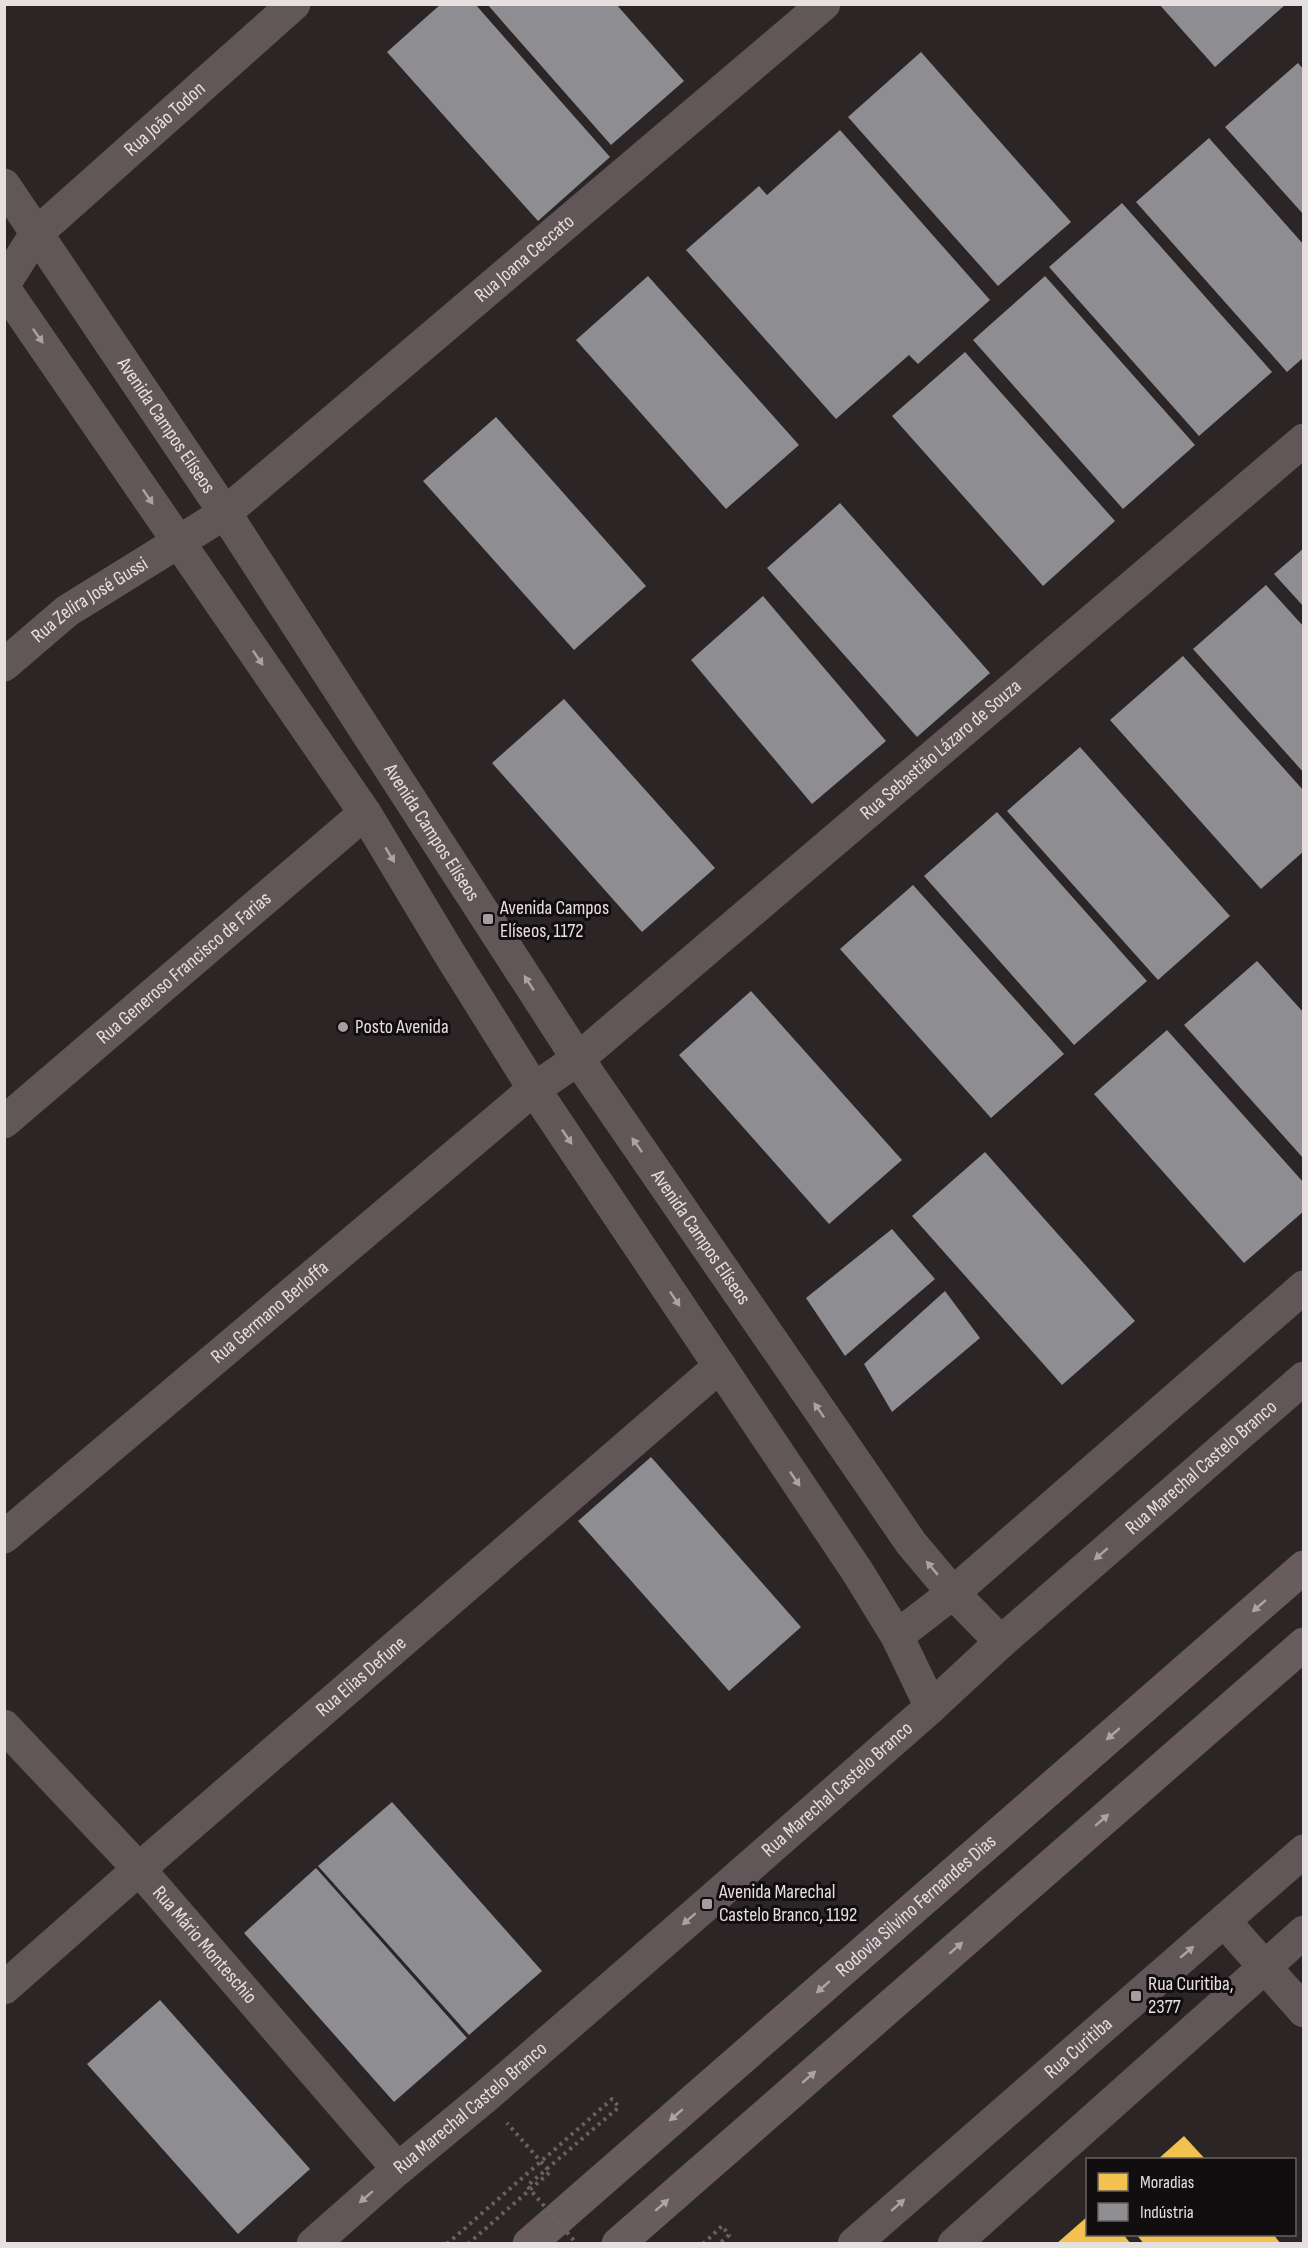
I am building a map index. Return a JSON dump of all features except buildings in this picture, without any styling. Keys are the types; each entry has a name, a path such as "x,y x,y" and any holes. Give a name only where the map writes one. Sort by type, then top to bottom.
{"highway":[{"name":"Rodovia Silvino Fernandes Dias","path":"529,2244 1304,1567"},
{"path":"618,2244 1304,1644"}],"street":[{"name":"Rua João Todon","path":"4,286 36,234 294,4"},
{"name":"Rua Joana Ceccato","path":"178,540 225,513 824,4"},
{"name":"Avenida Campos Elíseos","path":"4,185 225,513 578,1059 911,1543 953,1593 1001,1642"},
{"path":"4,286 364,813 534,1089 857,1571 897,1636 932,1707"},
{"name":"Rua Sebastião Lázaro de Souza","path":"534,1089 578,1059 1304,440"},
{"name":"Rua Zelira José Gussi","path":"4,665 68,611 178,540"},
{"name":"Rua Generoso Francisco de Farias","path":"4,1122 364,813"},
{"name":"Rua Germano Berloffa","path":"4,1537 534,1089"},
{"path":"897,1636 953,1593 1304,1287"},
{"name":"Rua Elias Defune","path":"4,1988 720,1366"},
{"name":"Rua Marechal Castelo Branco","path":"313,2244 932,1707 1001,1642 1304,1378"},
{"name":"Rua Mário Monteschio","path":"4,1726 139,1869 398,2169"},
{"name":"Rua Curitiba","path":"854,2244 1304,1851"},
{"path":"1224,1921 1304,2011"},
{"path":"954,2244 1304,1932"}],"path":[{"path":"468,2244 550,2172 485,2097"},
{"path":"447,2244 612,2099 619,2107 527,2186 577,2244"},
{"path":"703,2244 722,2226 729,2235 719,2244"}],"place":[{"name":"Avenida Campos Elíseos, 1172","path":"488,919"},
{"name":"Posto Avenida","path":"343,1027"},
{"name":"Avenida Marechal Castelo Branco, 1192","path":"707,1904"},
{"name":"Rua Curitiba, 2377","path":"1136,1996"}]}
